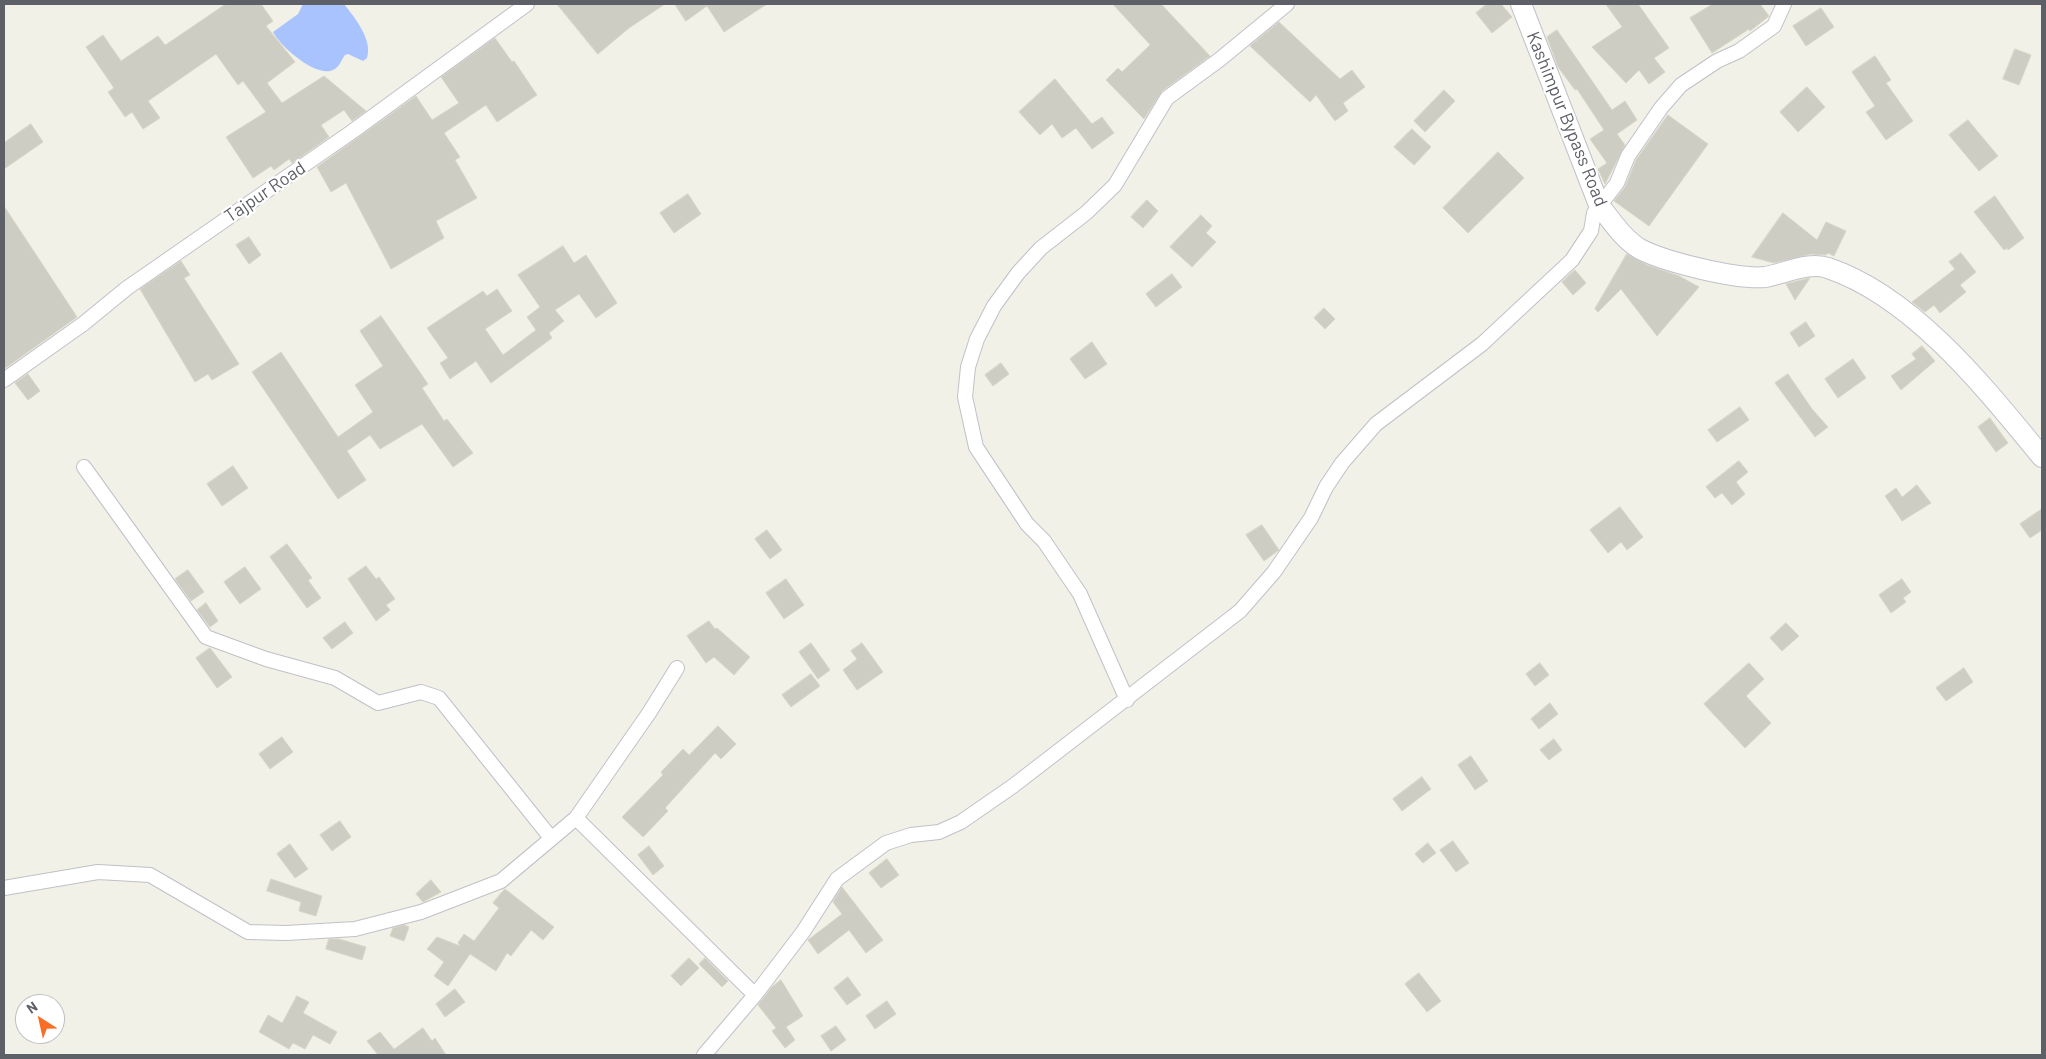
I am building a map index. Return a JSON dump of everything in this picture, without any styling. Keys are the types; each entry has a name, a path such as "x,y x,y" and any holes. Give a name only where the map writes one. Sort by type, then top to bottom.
{"main road":[{"name":"Kashimpur Bypass Road","path":"1521,4 1599,205 1620,232 1640,248 1668,259 1728,275 1753,278 1800,268 1825,267 1865,285 1913,317 1991,395 2042,457"}],"street":[{"name":"Tajpur Road","path":"4,380 83,324 127,288 354,131 527,4"},
{"path":"1127,700 1080,594 1044,541 1026,524 976,448 965,397 968,367 977,339 994,306 1018,273 1041,248 1086,213 1115,185 1168,98 1219,60 1287,4"},
{"path":"704,1055 755,996 803,932 828,890 851,867 886,843 911,835 939,832 962,822 1127,700 1218,629 1255,596 1311,518 1326,486 1342,463 1376,424 1482,344 1572,260 1591,231 1594,213 1617,183 1628,156 1643,132 1681,85 1717,61 1738,51 1774,26 1784,4"},
{"path":"84,467 206,637 266,659 335,678 378,703 421,692 439,698 551,838"},
{"path":"4,888 98,872 150,875 248,932 286,933 355,929 421,912 501,881 576,818 676,668"},
{"path":"576,818 755,996"}],"water":[{"path":"303,4 344,4 358,22 365,37 368,51 367,58 363,61 348,54 345,55 335,69 326,71 308,65 299,59 283,45 273,32 298,14"}],"building":[{"path":"226,4 261,4 273,21 266,26 295,62 267,83 282,103 324,76 366,111 352,121 344,110 321,125 329,137 292,163 289,159 274,170 271,166 253,178 226,137 266,112 243,81 238,85 216,54 148,101 160,118 143,129 132,112 125,117 108,92 114,88 86,47 103,35 121,61 158,36 165,45"},
{"path":"557,4 665,4 629,28 598,54"},
{"path":"675,4 767,4 724,32 707,6 686,21"},
{"path":"1113,4 1161,4 1210,56 1162,91 1144,119 1106,80 1118,68 1122,72 1150,45"},
{"path":"1487,4 1501,4 1512,17 1492,33 1476,13"},
{"path":"1606,4 1638,4 1669,48 1654,58 1665,72 1649,84 1639,70 1626,83 1592,47 1622,27"},
{"path":"1713,4 1760,4 1769,16 1750,31 1749,29 1712,53 1690,18"},
{"path":"1821,8 1834,27 1806,46 1793,26"},
{"path":"1279,22 1340,79 1352,70 1365,87 1343,103 1348,111 1335,121 1316,95 1310,102 1250,46"},
{"path":"1557,30 1612,110 1625,101 1637,120 1617,134 1625,145 1605,184 1598,169 1607,163 1590,139 1604,130 1577,89 1575,90 1558,67 1547,37"},
{"path":"495,38 512,62 514,61 537,95 497,122 486,105 444,133 460,157 455,160 477,198 436,221 444,238 391,269 346,183 331,192 317,167 416,96 432,120 459,103 441,77"},
{"path":"2015,49 2031,55 2019,85 2003,79"},
{"path":"1875,56 1891,80 1886,83 1913,121 1886,140 1866,112 1875,106 1852,72"},
{"path":"1055,79 1092,124 1102,117 1114,133 1092,149 1076,128 1062,138 1052,124 1040,135 1019,112"},
{"path":"1807,87 1825,107 1798,132 1780,112"},
{"path":"1444,90 1455,101 1425,132 1414,121"},
{"path":"1668,115 1708,144 1649,226 1614,201 1625,187 1636,160"},
{"path":"1968,120 1998,156 1979,171 1949,135"},
{"path":"31,124 43,142 4,169 4,143"},
{"path":"1412,129 1431,147 1414,165 1394,147"},
{"path":"1498,152 1524,178 1468,233 1443,208"},
{"path":"688,194 701,214 674,233 660,213"},
{"path":"1995,196 2024,238 2008,250 2007,248 2004,250 1974,212"},
{"path":"1147,200 1158,211 1143,228 1131,217"},
{"path":"4,206 77,317 4,369"},
{"path":"1783,213 1817,240 1826,222 1846,231 1834,256 1828,253 1826,255 1811,254 1774,263 1752,257"},
{"path":"1201,215 1212,226 1206,233 1216,242 1192,267 1170,247"},
{"path":"249,237 261,255 249,264 236,245"},
{"path":"563,246 574,263 586,255 617,303 596,318 579,294 555,310 564,321 549,333 552,338 491,383 476,361 450,379 440,363 448,358 427,328 483,291 487,296 497,289 512,311 485,329 503,355 536,330 527,317 540,307 518,275"},
{"path":"1961,253 1976,272 1960,285 1966,292 1940,313 1934,305 1925,312 1912,302 1955,269 1949,262"},
{"path":"1627,254 1647,265 1679,276 1699,287 1657,336 1621,289 1598,312 1595,309"},
{"path":"181,261 190,275 184,278 239,364 212,380 208,374 195,382 140,289"},
{"path":"1575,270 1586,283 1573,295 1562,282"},
{"path":"1172,274 1182,287 1156,307 1146,294"},
{"path":"1810,278 1795,300 1786,284"},
{"path":"1324,308 1335,319 1325,329 1314,318"},
{"path":"381,316 428,384 422,388 444,421 447,419 473,453 453,467 422,424 380,449 370,435 347,451 366,480 338,499 252,372 281,352 338,437 373,412 355,385 383,366 360,331"},
{"path":"1806,322 1815,336 1799,347 1790,333"},
{"path":"1092,342 1107,364 1085,379 1070,359"},
{"path":"1922,346 1935,361 1901,390 1891,376 1916,359 1912,354"},
{"path":"1853,359 1866,378 1838,398 1825,379"},
{"path":"1001,363 1009,374 993,386 985,375"},
{"path":"28,374 40,391 28,400 15,383"},
{"path":"1788,374 1812,409 1828,427 1815,437 1775,383"},
{"path":"1740,407 1749,420 1717,442 1708,430"},
{"path":"1990,418 2008,443 1996,452 1978,427"},
{"path":"1739,461 1748,472 1736,482 1745,494 1732,505 1722,493 1715,498 1706,487"},
{"path":"233,466 248,488 222,506 207,484"},
{"path":"1917,485 1931,503 1902,521 1885,496 1896,488 1902,497"},
{"path":"1620,507 1643,537 1627,550 1621,542 1608,553 1590,530"},
{"path":"2042,509 2042,530 2030,538 2020,524"},
{"path":"1262,525 1279,550 1264,561 1246,535"},
{"path":"767,530 782,550 770,559 755,539"},
{"path":"287,544 312,578 308,580 321,598 307,608 270,557"},
{"path":"366,566 376,579 379,577 395,599 386,605 390,610 376,621 348,579"},
{"path":"245,567 261,589 240,604 224,582"},
{"path":"188,570 204,592 191,601 175,579"},
{"path":"786,579 804,605 784,619 766,593"},
{"path":"1902,579 1911,592 1903,598 1906,602 1891,613 1879,595"},
{"path":"206,603 218,621 210,627 197,610"},
{"path":"709,621 715,629 717,628 750,657 734,675 714,657 706,663 687,636"},
{"path":"345,622 353,633 332,649 323,638"},
{"path":"1786,623 1799,636 1782,651 1770,638"},
{"path":"811,643 830,670 818,679 799,652"},
{"path":"862,643 883,672 857,690 843,670 857,659 851,651"},
{"path":"210,648 232,677 217,688 196,658"},
{"path":"1540,663 1549,675 1535,686 1526,674"},
{"path":"1749,663 1764,679 1746,696 1771,723 1745,748 1704,704"},
{"path":"1964,668 1973,682 1946,701 1936,688"},
{"path":"811,674 820,686 791,707 782,695"},
{"path":"1550,703 1558,714 1539,729 1531,719"},
{"path":"718,726 736,744 721,759 715,753 665,808 668,811 643,837 622,817 663,775 661,772 683,749 689,755"},
{"path":"282,737 293,752 270,769 259,754"},
{"path":"1554,739 1562,750 1549,760 1540,750"},
{"path":"1471,756 1488,781 1475,790 1458,765"},
{"path":"1422,777 1431,789 1402,811 1393,799"},
{"path":"340,821 351,837 332,851 320,835"},
{"path":"1453,841 1469,863 1456,872 1440,850"},
{"path":"1428,843 1436,853 1423,863 1415,854"},
{"path":"290,844 308,869 295,878 277,854"},
{"path":"649,846 664,866 653,875 638,855"},
{"path":"887,859 899,875 881,888 869,873"},
{"path":"271,879 322,896 316,916 299,911 301,902 267,891"},
{"path":"431,880 441,892 423,902 416,894"},
{"path":"842,887 883,940 866,953 849,930 818,954 808,940 842,914 833,902"},
{"path":"505,889 554,927 543,940 531,930 511,956 507,953 496,971 470,954 448,986 434,976 444,962 427,949 437,937 460,946 458,943 464,934 474,941 499,908 493,903"},
{"path":"405,925 409,927 404,941 390,936 393,928"},
{"path":"329,939 339,939 366,947 362,960 326,949"},
{"path":"689,958 699,968 681,986 671,976"},
{"path":"705,958 728,981 722,987 699,964"},
{"path":"1419,973 1441,1001 1427,1012 1405,984"},
{"path":"848,977 861,995 847,1005 834,988"},
{"path":"781,980 803,1016 786,1027 795,1040 785,1048 772,1031 776,1028 758,1005 772,987"},
{"path":"455,989 465,1002 445,1017 436,1004"},
{"path":"297,996 309,1002 303,1013 337,1032 330,1044 313,1035 305,1049 293,1043 289,1049 259,1032 268,1015 282,1023"},
{"path":"887,1001 896,1014 875,1029 866,1016"},
{"path":"836,1026 846,1040 831,1051 821,1036"},
{"path":"423,1028 432,1041 435,1038 446,1055 378,1055 367,1041 380,1032 394,1049"}]}
